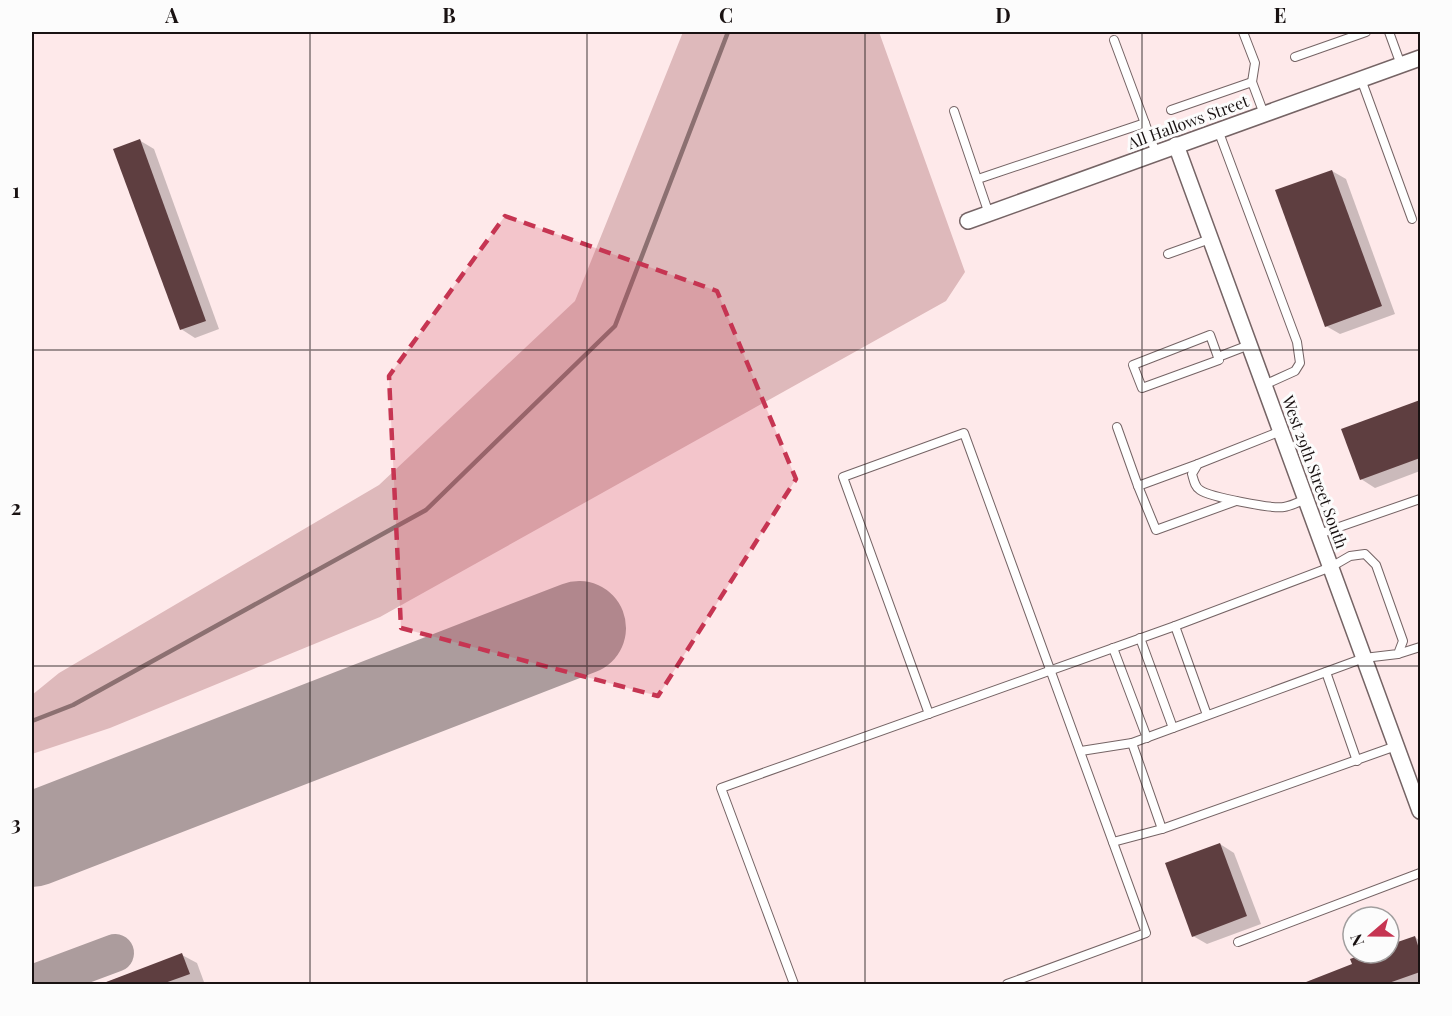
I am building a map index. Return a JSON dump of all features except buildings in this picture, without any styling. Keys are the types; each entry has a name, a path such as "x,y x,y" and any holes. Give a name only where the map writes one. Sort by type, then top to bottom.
{"street":[{"name":"All Hallows Street","path":"968,221 1420,58"},
{"name":"West 29th Street South","path":"1176,145 1420,807"}],"lane":[{"path":"1243,32 1255,63 1252,82 1264,114"},
{"path":"1295,57 1366,32"},
{"path":"1389,32 1401,65"},
{"path":"1114,40 1156,153"},
{"path":"1361,79 1412,219"},
{"path":"1171,110 1252,82"},
{"path":"954,111 989,214"},
{"path":"978,179 1145,123"},
{"path":"1218,130 1297,342 1300,363 1295,371 1264,385"},
{"path":"1168,254 1210,239"},
{"path":"1218,357 1210,335 1133,365 1142,388 1219,360 1218,357 1249,345"},
{"path":"1117,427 1156,530 1238,500"},
{"path":"1138,486 1281,431"},
{"path":"929,714 843,477 964,433 1146,933 1006,984"},
{"path":"1198,464 1192,474 1194,484 1199,490 1208,494 1262,506 1283,507 1306,499"},
{"path":"1319,534 1420,499"},
{"path":"794,984 721,788 1174,626 1331,567 1350,556 1365,554 1376,565 1403,641 1398,654"},
{"path":"1174,626 1207,715"},
{"path":"1140,638 1173,728"},
{"path":"1081,751 1132,743 1364,658 1398,654 1420,647"},
{"path":"1113,648 1147,738"},
{"path":"1326,672 1357,761"},
{"path":"1132,743 1162,829"},
{"path":"1113,842 1162,829 1396,746"},
{"path":"1238,942 1420,873"}],"highlighted area":[{"path":"505,216 717,291 796,479 658,696 401,628 389,376"}],"shaded area":[{"path":"683,32 879,32 965,272 946,301 380,617 110,728 32,754 32,695 59,673 379,485 575,301"}],"waterway":[{"path":"32,721 73,705 426,510 615,326 728,32"}],"taxiway":[{"path":"32,984 115,953"}],"runway":[{"path":"32,840 579,628"}]}
